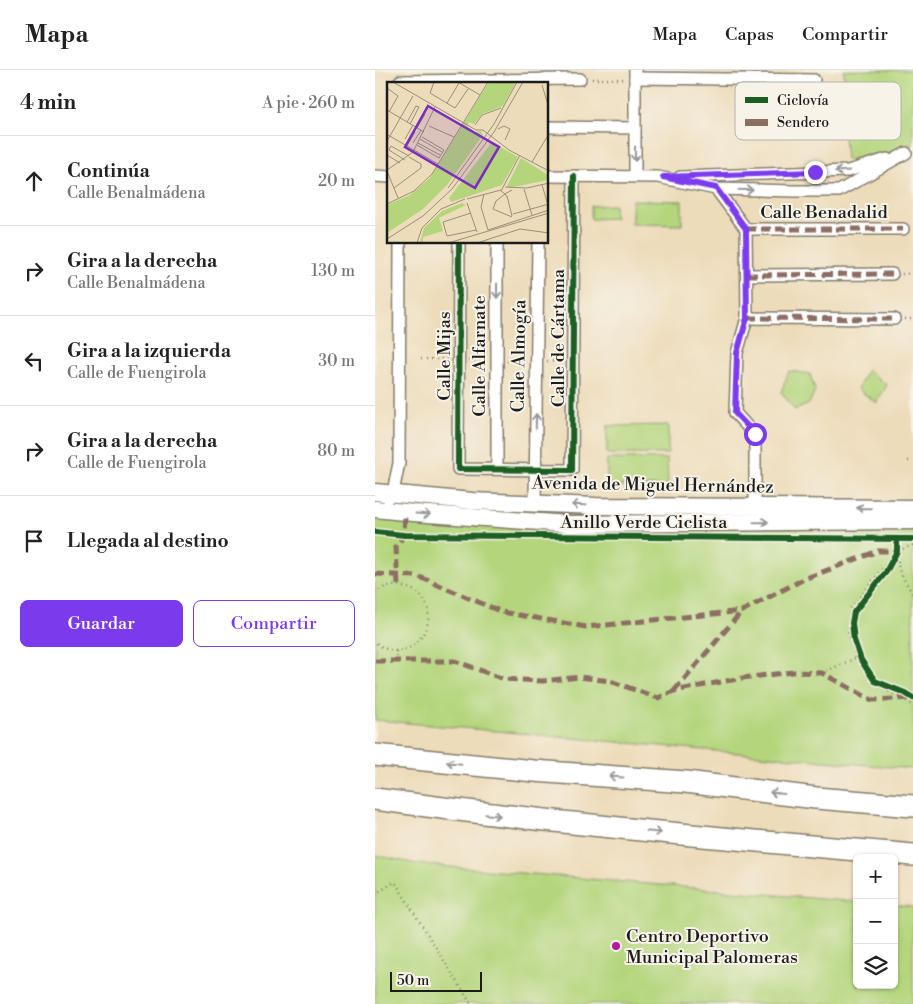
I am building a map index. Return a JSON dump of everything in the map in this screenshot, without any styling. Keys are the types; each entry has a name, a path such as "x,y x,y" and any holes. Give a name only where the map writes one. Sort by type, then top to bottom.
{"highway":[{"path":"375,755 534,771 686,782 816,798 913,806"},
{"path":"816,798 913,800"},
{"path":"375,799 473,813 913,855"},
{"path":"776,842 853,862"},
{"path":"898,868 913,869"}],"street":[{"path":"635,176 635,74 813,80"},
{"path":"400,78 580,79"},
{"path":"549,127 635,128"},
{"path":"663,177 716,188 839,191 909,152"},
{"path":"549,176 663,177 848,171 909,152"},
{"name":"Calle de Cártama","path":"535,470 572,470 574,176"},
{"path":"716,188 746,229 747,318 737,353 735,413 755,434 755,506"},
{"name":"Calle Benadalid","path":"746,229 903,229"},
{"path":"375,502 382,503 393,492 399,463 400,244"},
{"name":"Calle Mijas","path":"459,244 458,469 497,469"},
{"name":"Calle Alfarnate","path":"497,244 497,469"},
{"name":"Calle Almogía","path":"535,503 538,244"},
{"path":"747,275 892,274"},
{"path":"747,318 894,319"},
{"path":"497,469 535,470"},
{"name":"Avenida de Miguel Hernández","path":"375,492 393,492 472,501 596,506 913,508"},
{"name":"Avenida de Miguel Hernández","path":"375,509 568,524 913,521"}],"path":[{"path":"580,79 635,74"},
{"path":"908,461 913,461"},
{"path":"913,545 897,548 851,608 848,632 856,658 872,684 905,699 913,705"},
{"path":"897,548 899,570 913,595"},
{"path":"897,548 886,572 853,612 852,623 854,640 861,660 875,681 913,698"},
{"path":"375,593 388,586 398,585 409,588 425,602 429,613 424,635 417,643 407,649 386,649 375,642"},
{"path":"396,650 397,662"},
{"path":"822,673 856,658"},
{"path":"375,894 395,882 471,1004"}],"green space":[{"path":"844,70 913,70 913,145 884,154 846,160 844,140 901,140 901,82 844,82"},
{"path":"632,200 682,201 682,225 632,224"},
{"path":"614,205 615,218 591,219 591,206"},
{"path":"867,370 887,385 876,403 858,389"},
{"path":"789,371 810,374 815,390 809,404 795,410 781,392"},
{"path":"668,425 668,454 607,454 607,426"},
{"path":"607,459 667,459 668,486 607,486"},
{"path":"375,517 473,525 913,528 913,769 375,720"},
{"name":"Centro Deportivo Municipal Palomeras","path":"375,855 417,864 853,902 853,989 898,989 898,905 913,907 913,1004 375,1004"}],"marked path":[{"path":"746,229 903,229"},
{"path":"747,275 892,274"},
{"path":"747,318 894,319"},
{"path":"398,585 396,547 404,535 405,513"},
{"path":"375,574 417,576 502,612 586,627 742,611 804,579 878,551 897,551"},
{"path":"674,691 742,611"},
{"path":"375,661 455,661 504,679 543,681 580,677 610,681 658,698 674,691 742,678 793,672 822,673 872,700 911,698"}],"cycle path":[{"path":"459,244 458,469 572,470 574,176"},
{"name":"Anillo Verde Ciclista","path":"375,532 404,535 913,539"},
{"path":"897,539 897,551 886,572 854,612 852,623 854,640 861,660 875,681 913,698"}],"place":[{"name":"Centro Deportivo Municipal Palomeras","path":"616,946"}],"route":[{"path":"755,434 735,413 737,353 747,318 746,229 716,188 663,177 815,172"}]}
